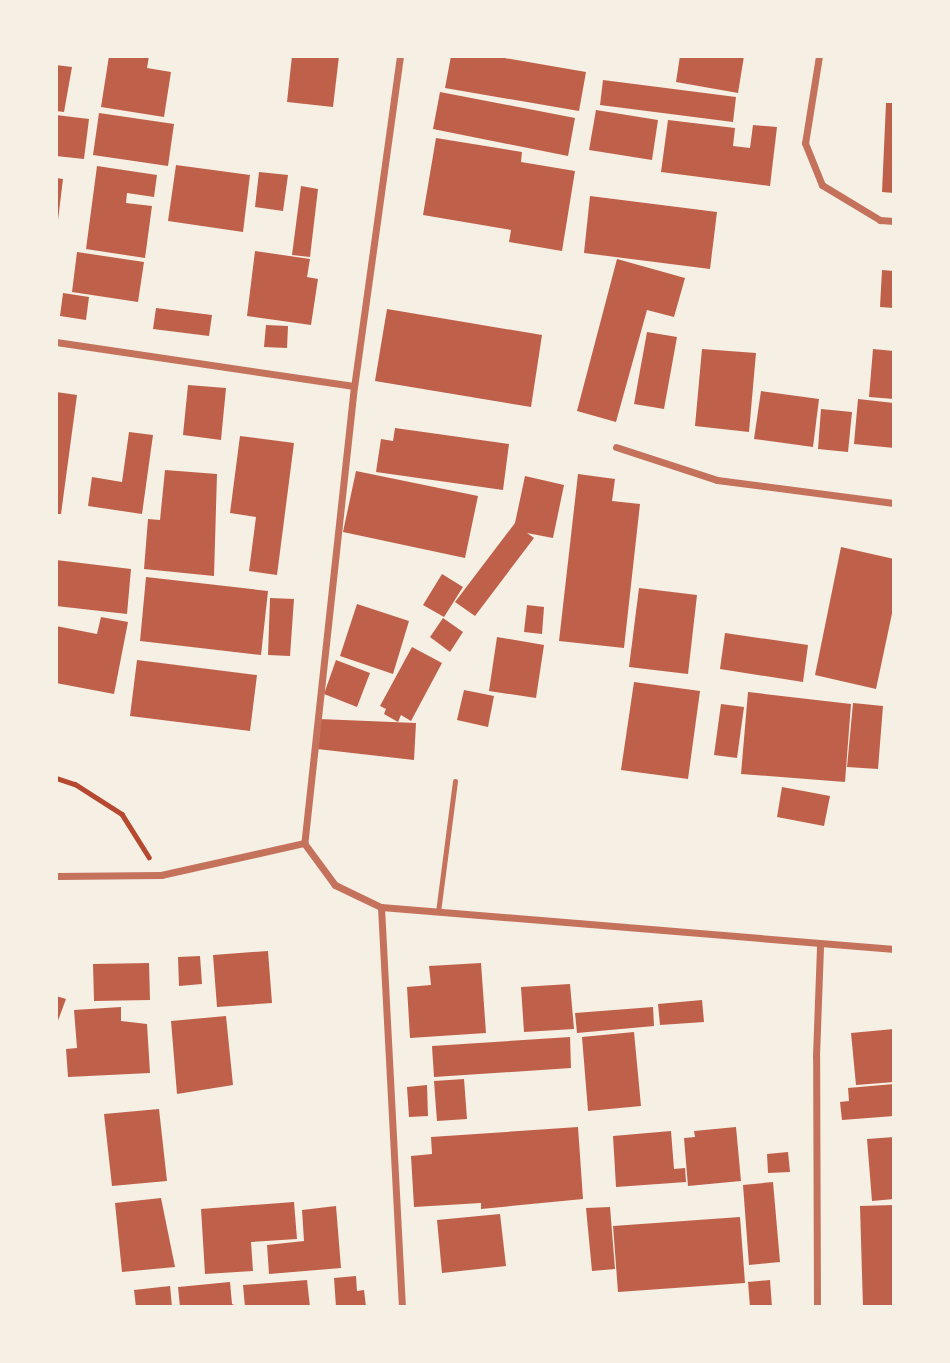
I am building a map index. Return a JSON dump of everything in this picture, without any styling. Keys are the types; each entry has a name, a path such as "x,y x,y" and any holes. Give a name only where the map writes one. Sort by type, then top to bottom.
{"street":[{"path":"400,56 354,386 304,843 335,886 381,907 894,949"},
{"path":"819,56 805,143 822,185 880,220 894,221"},
{"path":"56,342 354,386"},
{"path":"616,447 717,480 894,503"},
{"path":"56,876 161,875 304,843"},
{"path":"381,907 402,1307"},
{"path":"817,1307 816,1056 820,945"}],"lane":[{"path":"438,912 455,781"}],"path":[{"path":"56,778 75,784 122,814 161,875"}],"building":[{"path":"109,56 149,56 147,68 171,72 164,117 101,107"},
{"path":"292,56 339,56 333,107 287,102"},
{"path":"451,56 493,56 586,72 579,111 445,88"},
{"path":"680,56 744,56 738,93 676,82"},
{"path":"56,65 72,67 64,112 56,111"},
{"path":"603,80 736,97 733,122 600,105"},
{"path":"440,92 575,118 568,156 433,129"},
{"path":"886,103 894,103 894,193 882,192"},
{"path":"596,110 658,120 652,160 589,150"},
{"path":"99,113 174,124 168,166 93,155"},
{"path":"56,115 89,119 84,159 56,156"},
{"path":"668,120 735,128 733,146 750,148 753,125 777,127 770,186 661,172"},
{"path":"436,138 522,152 521,162 575,171 562,251 509,242 511,230 423,215"},
{"path":"176,165 250,175 243,232 168,221"},
{"path":"97,166 157,175 154,197 127,193 126,203 152,206 145,258 86,249"},
{"path":"259,172 288,175 283,211 255,207"},
{"path":"56,178 63,179 58,220 56,220"},
{"path":"301,186 318,189 310,257 292,255"},
{"path":"590,196 717,212 710,269 584,253"},
{"path":"255,251 310,259 307,277 318,279 311,325 247,316"},
{"path":"77,252 144,262 138,302 72,292"},
{"path":"617,259 685,278 674,317 647,310 616,422 577,411"},
{"path":"882,270 894,271 894,308 880,307"},
{"path":"63,293 89,297 86,320 60,316"},
{"path":"156,308 212,315 209,336 153,329"},
{"path":"387,309 542,335 531,407 375,381"},
{"path":"266,325 288,326 287,348 264,347"},
{"path":"647,332 677,337 664,409 634,404"},
{"path":"702,349 756,353 749,432 695,426"},
{"path":"873,349 894,351 894,399 869,397"},
{"path":"188,385 226,388 221,440 183,435"},
{"path":"761,391 819,399 813,447 754,439"},
{"path":"56,392 77,395 61,514 56,514"},
{"path":"858,399 894,403 894,448 854,444"},
{"path":"821,409 852,412 848,452 818,449"},
{"path":"395,428 509,444 503,490 376,472 381,439 393,441"},
{"path":"129,432 153,435 142,514 88,506 92,477 122,482"},
{"path":"240,436 294,443 277,575 249,571 256,517 230,513"},
{"path":"165,470 217,474 214,576 144,569 148,519 160,520"},
{"path":"356,471 478,496 465,558 343,532"},
{"path":"578,474 615,479 612,501 640,504 624,648 559,641"},
{"path":"525,476 564,485 553,538 527,533 534,538 475,616 455,602 515,523"},
{"path":"841,547 894,559 894,604 876,689 815,675"},
{"path":"56,560 131,569 127,614 56,606"},
{"path":"442,574 463,587 444,617 423,605"},
{"path":"146,577 268,591 261,655 140,641"},
{"path":"639,588 697,595 688,674 629,667"},
{"path":"270,598 294,599 290,656 268,655"},
{"path":"357,604 409,621 393,674 340,656"},
{"path":"527,605 544,607 542,634 524,632"},
{"path":"101,617 128,622 114,694 56,683 56,626 97,634"},
{"path":"443,618 463,632 450,652 430,637"},
{"path":"725,633 808,645 803,682 720,669"},
{"path":"497,637 544,645 536,698 489,691"},
{"path":"412,647 442,663 411,721 401,715 398,722 384,714 386,709 380,706"},
{"path":"137,660 257,675 250,731 130,716"},
{"path":"336,660 370,673 357,707 324,694"},
{"path":"634,682 700,691 688,779 621,770"},
{"path":"464,690 494,696 488,727 457,720"},
{"path":"748,692 851,704 845,782 741,774"},
{"path":"853,703 883,706 878,769 847,767"},
{"path":"721,704 744,707 737,758 714,755"},
{"path":"319,719 416,723 414,760 317,749"},
{"path":"782,787 830,796 824,826 777,817"},
{"path":"268,951 272,1003 217,1007 213,955"},
{"path":"200,956 202,984 179,986 178,957"},
{"path":"149,963 150,1000 94,1001 93,964"},
{"path":"481,963 486,1033 410,1038 407,987 431,985 429,966"},
{"path":"570,984 574,1029 524,1032 521,987"},
{"path":"56,996 66,999 56,1026"},
{"path":"702,1000 704,1022 660,1025 658,1004"},
{"path":"121,1007 121,1021 147,1024 150,1073 68,1077 66,1049 77,1048 74,1010"},
{"path":"653,1007 654,1026 577,1033 575,1013"},
{"path":"226,1016 233,1085 177,1094 171,1021"},
{"path":"894,1029 894,1082 856,1085 851,1033"},
{"path":"634,1032 641,1106 588,1111 582,1037"},
{"path":"570,1037 571,1068 434,1077 432,1046"},
{"path":"464,1079 467,1119 437,1121 434,1081"},
{"path":"894,1084 894,1116 842,1120 840,1102 849,1101 848,1088"},
{"path":"427,1085 428,1116 409,1117 407,1087"},
{"path":"159,1109 167,1181 112,1186 104,1114"},
{"path":"578,1127 583,1199 481,1209 481,1203 414,1207 411,1156 432,1154 431,1137"},
{"path":"736,1127 741,1181 688,1186 684,1138 695,1137 694,1131"},
{"path":"671,1131 674,1169 685,1168 686,1182 616,1187 613,1136"},
{"path":"894,1137 894,1199 872,1201 867,1139"},
{"path":"788,1152 790,1172 768,1173 767,1154"},
{"path":"773,1182 780,1262 749,1265 743,1185"},
{"path":"161,1198 175,1267 122,1272 115,1203"},
{"path":"294,1202 297,1239 251,1242 253,1271 205,1274 201,1209"},
{"path":"894,1205 894,1307 863,1307 860,1206"},
{"path":"336,1206 341,1268 269,1274 267,1245 304,1241 302,1210"},
{"path":"610,1207 615,1269 592,1271 586,1208"},
{"path":"500,1214 506,1266 442,1273 437,1220"},
{"path":"740,1217 745,1283 618,1292 613,1226"},
{"path":"356,1276 357,1291 364,1290 366,1307 336,1307 334,1278"},
{"path":"307,1280 310,1307 245,1307 243,1285"},
{"path":"770,1280 772,1307 750,1307 748,1282"},
{"path":"230,1282 232,1304 239,1307 180,1307 178,1287"},
{"path":"170,1286 172,1307 136,1307 134,1290"}]}
